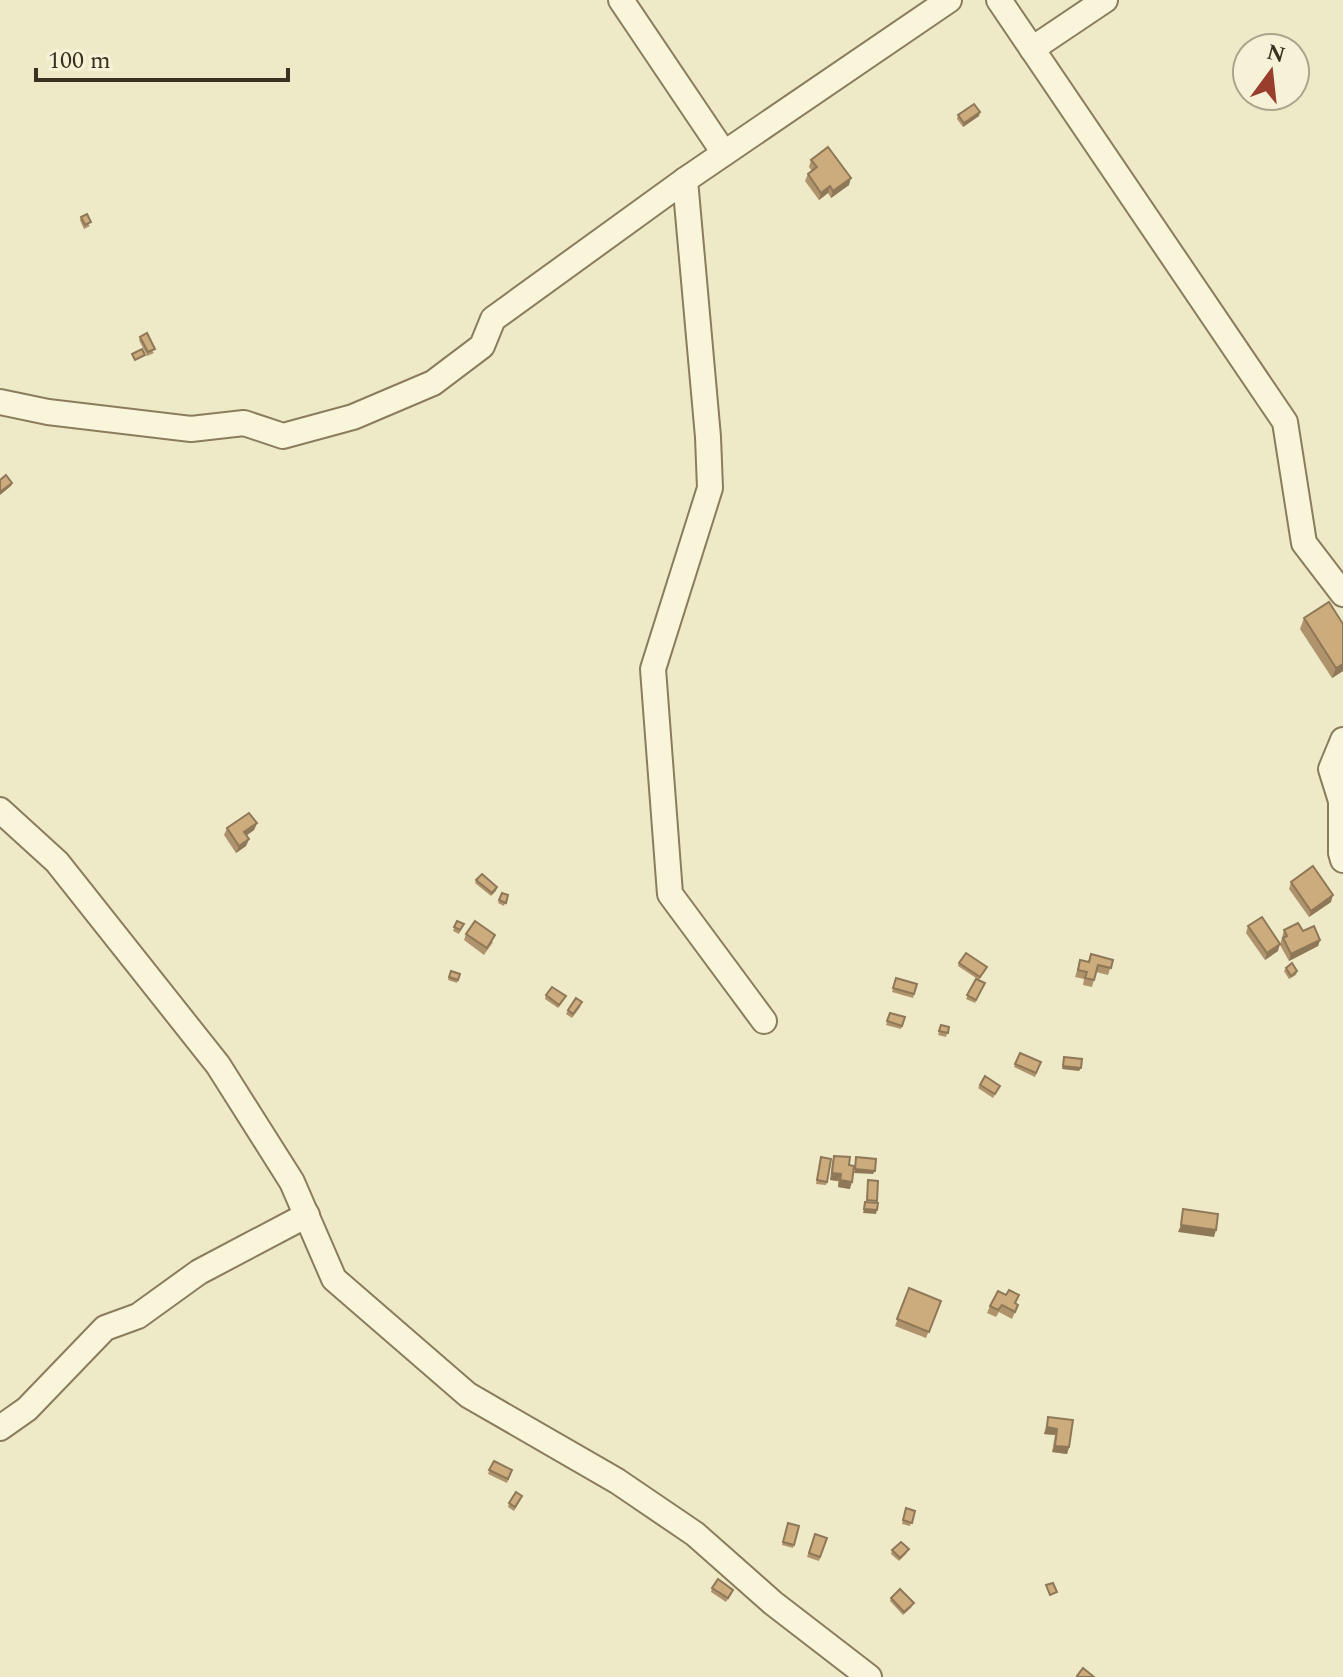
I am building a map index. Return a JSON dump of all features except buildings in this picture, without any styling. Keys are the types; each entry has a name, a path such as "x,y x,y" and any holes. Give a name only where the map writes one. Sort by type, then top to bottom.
{"street":[{"path":"621,0 724,153"},
{"path":"0,402 48,412 191,429 244,423 283,436 353,417 433,383 482,346 493,319 685,180 949,0"},
{"path":"999,0 1285,422 1304,543 1343,594"},
{"path":"1032,49 1105,0"},
{"path":"685,180 710,488 653,669 670,894 764,1021"},
{"path":"1343,740 1331,769 1341,801 1343,860"},
{"path":"0,810 57,862 218,1065 292,1182 334,1279 468,1395 617,1481 695,1534 773,1603 869,1677"},
{"path":"0,1428 27,1409 105,1328 138,1316 199,1272 307,1215"}]}
